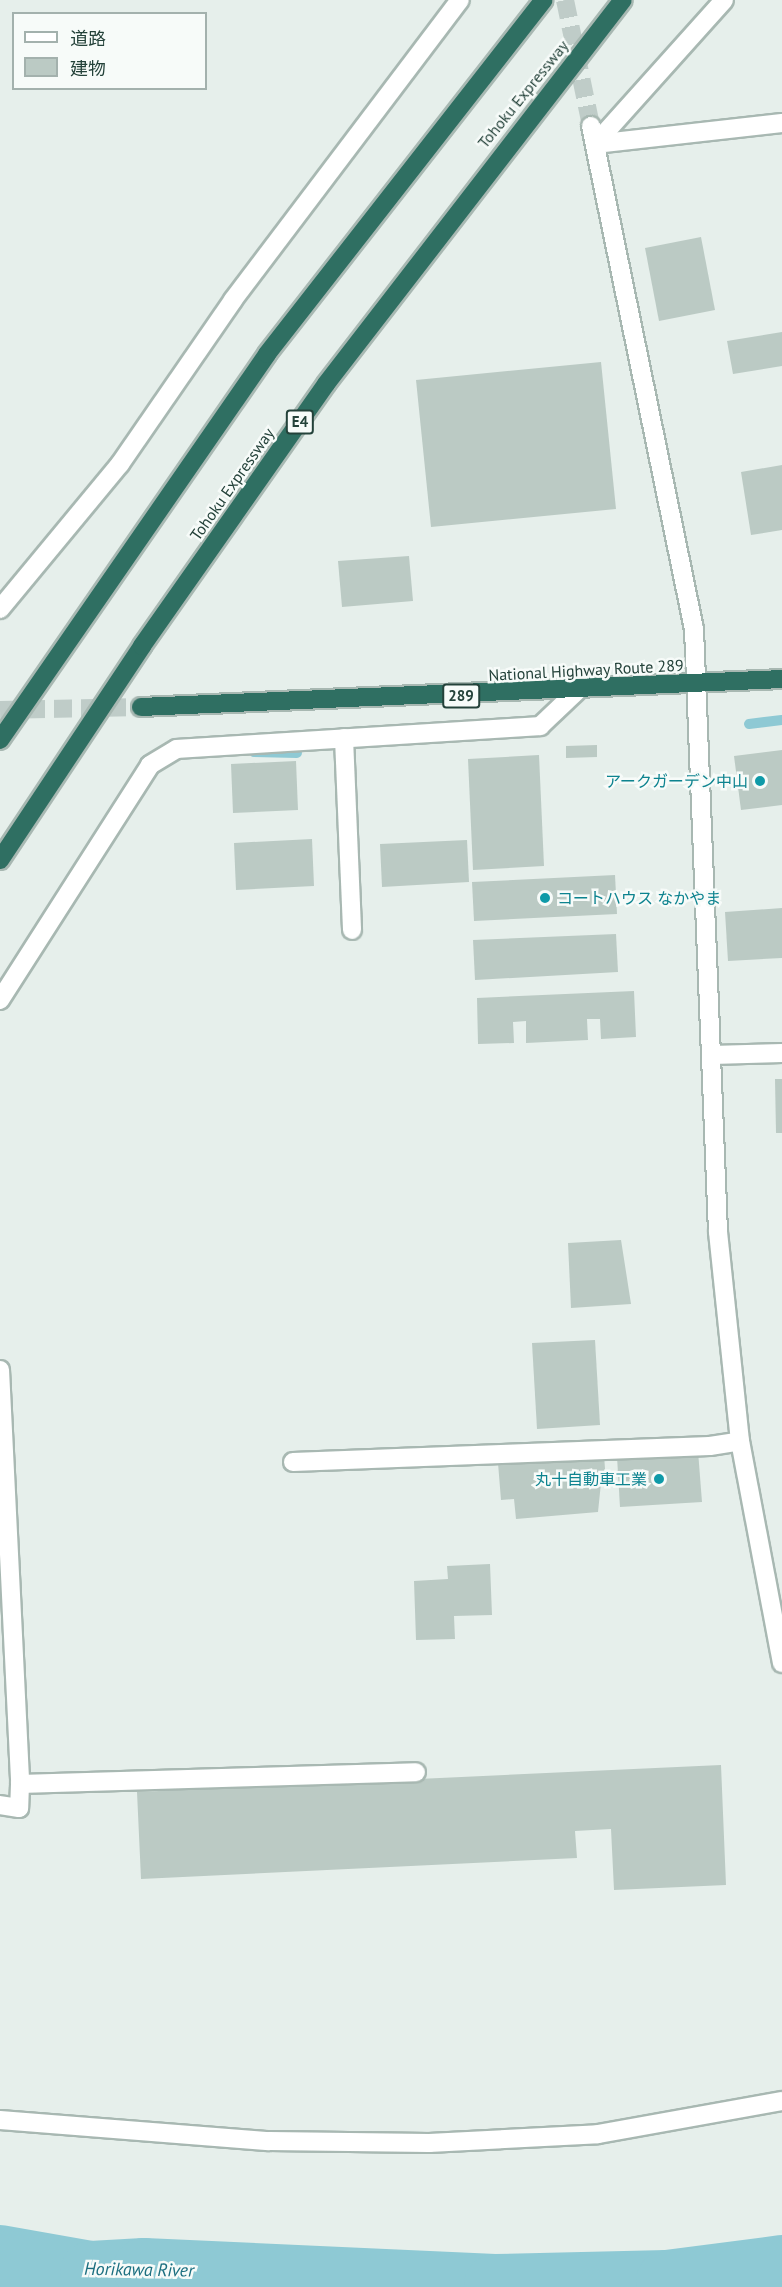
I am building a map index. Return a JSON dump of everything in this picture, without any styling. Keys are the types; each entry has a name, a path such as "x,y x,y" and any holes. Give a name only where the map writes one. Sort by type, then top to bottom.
{"highway":[{"path":"0,740 267,354 544,0"},
{"name":"Tohoku Expressway","path":"0,860 141,646 326,384 623,0"},
{"name":"National Highway Route 289","path":"141,707 577,692 782,679"}],"street":[{"path":"0,609 120,464 233,300 460,0"},
{"path":"595,144 724,0"},
{"path":"595,144 782,123"},
{"path":"591,126 694,629 698,683 718,1232 740,1441 782,1663"},
{"path":"0,1000 150,765 177,748 540,726 577,692"},
{"path":"344,738 352,930"},
{"path":"712,1055 782,1053"},
{"path":"0,1370 20,1784 19,1808 0,1806"},
{"path":"293,1462 710,1446 740,1441"},
{"path":"20,1784 416,1772"},
{"path":"0,2120 269,2141 429,2143 598,2134 782,2101"}],"building":[{"path":"701,237 715,310 659,321 645,248"},
{"path":"782,332 782,366 733,374 727,341"},
{"path":"601,362 616,509 431,527 416,380"},
{"path":"782,465 782,530 751,535 741,472"},
{"path":"409,556 413,601 342,607 338,561"},
{"path":"597,745 597,757 566,758 566,746"},
{"name":"アークガーデン中山","path":"782,750 782,805 741,810 734,756"},
{"path":"539,755 544,866 473,870 468,759"},
{"path":"296,761 298,810 233,813 231,764"},
{"path":"312,839 314,886 236,890 234,843"},
{"path":"467,840 469,882 382,887 380,844"},
{"name":"コートハウス なかやま","path":"615,875 617,914 474,921 472,882"},
{"path":"782,908 782,958 728,961 725,912"},
{"name":"コートハウス なかやま","path":"616,934 618,972 475,980 473,940"},
{"path":"634,991 636,1037 601,1039 600,1019 587,1019 588,1040 526,1043 526,1021 513,1022 514,1043 478,1044 477,998"},
{"path":"775,1079 782,1079 782,1133 776,1133"},
{"path":"621,1240 631,1304 571,1308 568,1243"},
{"path":"595,1340 600,1425 537,1429 532,1343"},
{"name":"丸十自動車工業","path":"698,1451 702,1502 620,1507 617,1457"},
{"path":"604,1455 606,1482 601,1483 598,1512 516,1519 514,1499 501,1500 498,1463"},
{"path":"490,1564 492,1615 454,1616 455,1639 416,1640 414,1581 448,1579 447,1566"},
{"path":"721,1765 726,1885 614,1890 611,1829 575,1831 577,1858 141,1879 137,1792"}],"waterway":[{"path":"749,724 782,720"},
{"path":"254,752 297,753"},
{"name":"Horikawa River","path":"0,2256 91,2272 144,2269 495,2285 667,2281 782,2266"}],"tunnel":[{"path":"565,0 591,126"},
{"path":"0,710 141,707"}],"place":[{"name":"アークガーデン中山","path":"760,781"},
{"name":"コートハウス なかやま","path":"545,898"},
{"name":"丸十自動車工業","path":"659,1479"}]}
